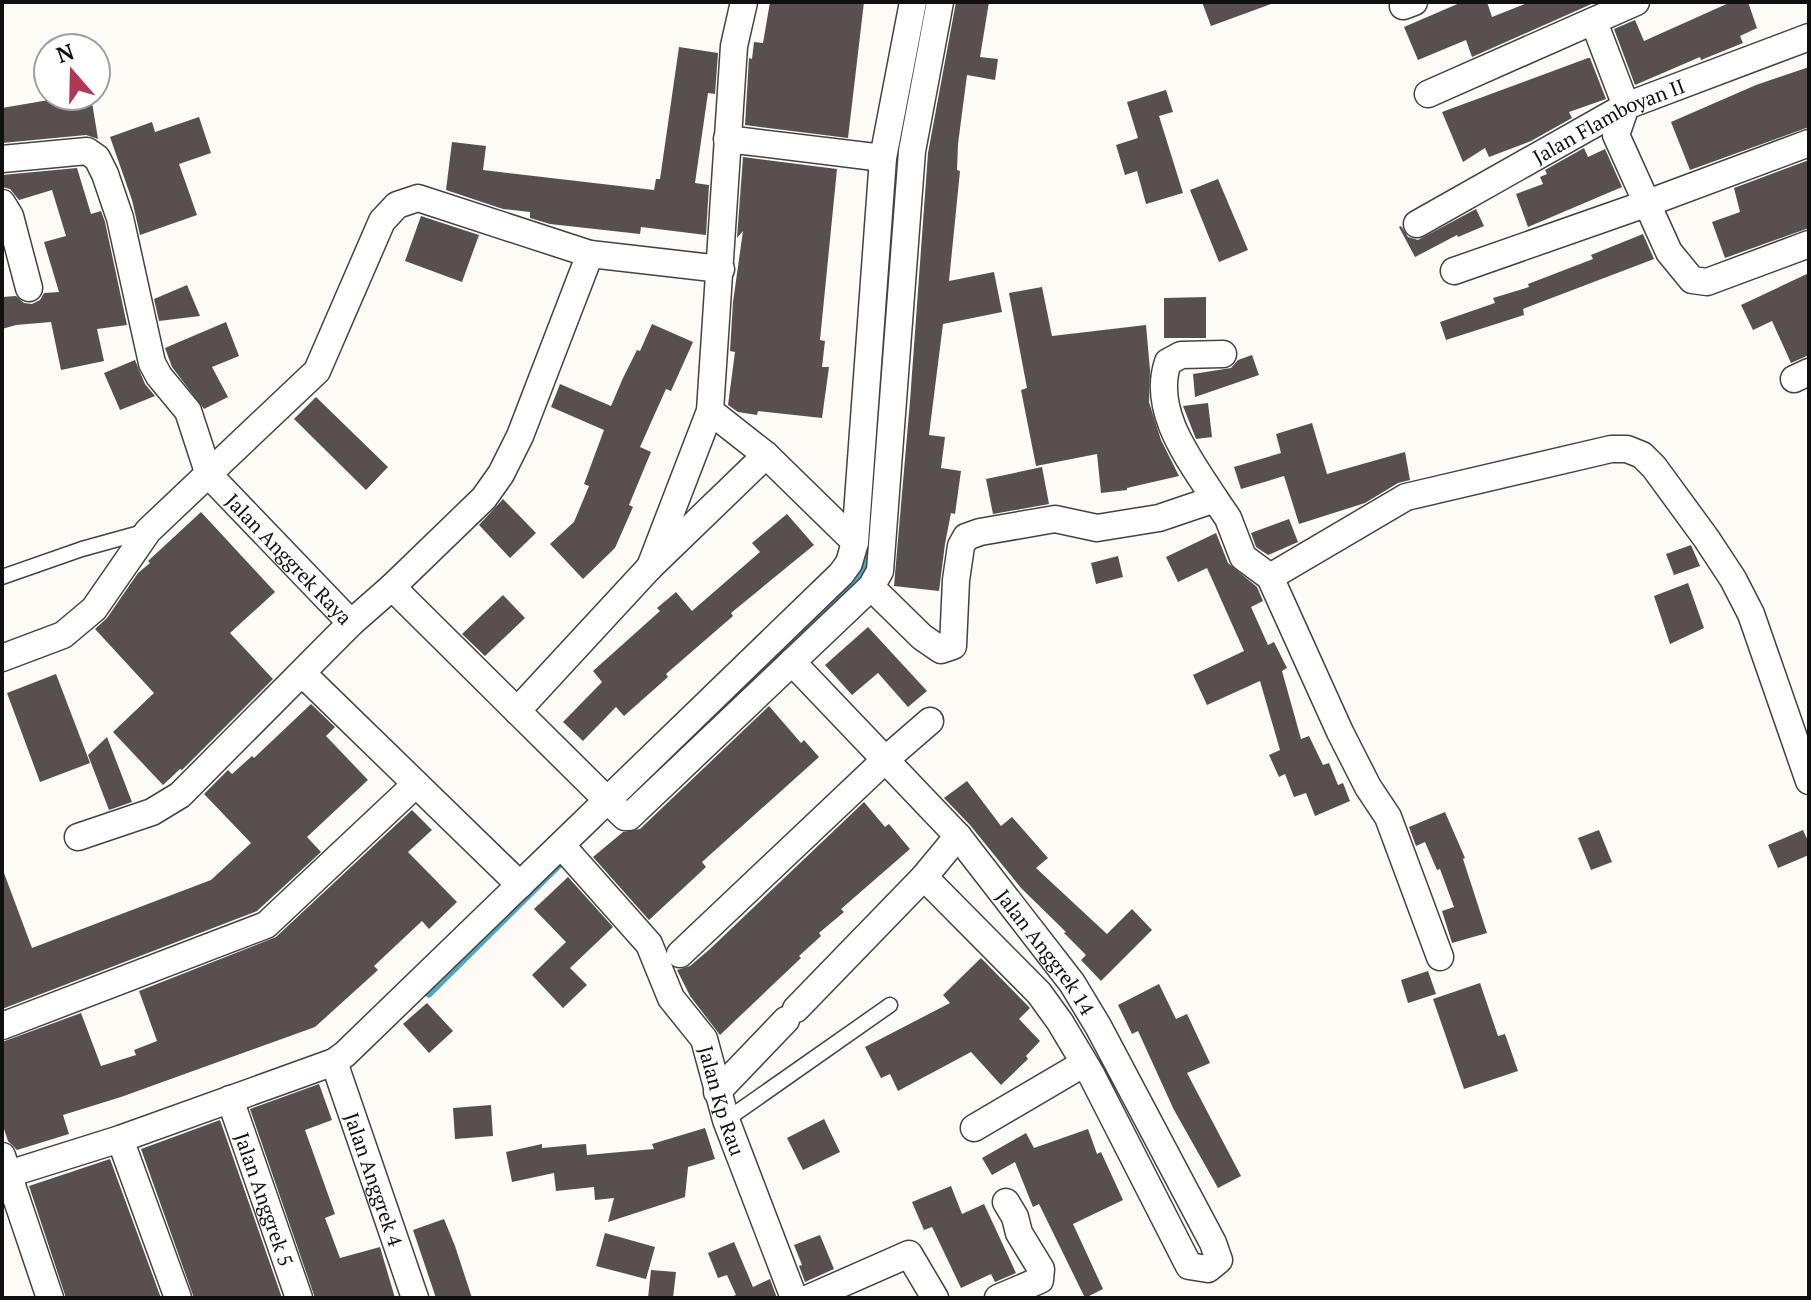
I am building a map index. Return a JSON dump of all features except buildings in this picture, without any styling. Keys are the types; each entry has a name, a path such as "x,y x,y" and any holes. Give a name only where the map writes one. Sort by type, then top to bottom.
{"street":[{"path":"650,567 710,411 734,46 744,2"},
{"path":"50,1298 4,1168 120,1139 334,1062 363,1040 849,563 855,542 883,158 913,2"},
{"path":"392,587 625,817 634,814 871,587 880,571 912,151 940,2"},
{"path":"1428,94 1636,2"},
{"path":"1594,22 1626,106 1616,135 1669,252 1692,280 1707,282 1809,244"},
{"name":"Jalan Flamboyan II","path":"1417,224 1626,106 1809,37"},
{"path":"727,139 883,158"},
{"path":"1454,271 1809,143"},
{"path":"2,159 87,151 97,158 120,218 152,363 188,411 209,475 317,371 382,221 397,205 418,198 590,254 721,269"},
{"path":"2,203 10,216 29,288"},
{"name":"Jalan Anggrek Raya","path":"2,658 63,635 94,609 148,531 209,475 351,623 484,498 501,474 520,436 590,254"},
{"path":"1223,354 1181,355 1168,362 1164,373 1167,404 1178,444 1228,518 1243,557 1270,577 1340,732 1368,787 1388,817 1440,957"},
{"path":"710,411 766,455 855,542"},
{"path":"1270,577 1406,497 1592,453 1627,449 1642,455 1654,467 1733,579 1751,614 1809,781"},
{"path":"517,711 650,567 766,455"},
{"path":"871,587 922,637 941,650 953,646 956,580 961,546 966,537 1055,519 1097,528 1159,518 1215,499"},
{"path":"78,837 152,812 180,795 351,623"},
{"name":"Jalan Anggrek 14","path":"792,662 958,836 1052,957 1098,1026 1219,1260 1208,1269 1189,1266 1091,1074 1083,1064"},
{"path":"303,674 520,885"},
{"path":"680,954 930,721"},
{"path":"2,1026 266,925 416,784"},
{"path":"717,1092 924,877 958,836"},
{"name":"Jalan Kp Rau","path":"562,846 649,944 671,998 704,1039 726,1120 794,1298"},
{"path":"924,877 1039,993 1060,1022 1083,1064 974,1128"},
{"name":"Jalan Anggrek 4","path":"334,1062 415,1298"},
{"name":"Jalan Anggrek 5","path":"230,1099 299,1298"},
{"path":"120,1139 178,1298"},
{"path":"998,1298 1040,1280 1041,1269 1019,1233 1015,1217 1006,1202"},
{"path":"809,1298 909,1254 935,1298"}],"lane":[{"path":"2,577 82,549 148,531"},
{"path":"726,1120 890,1005"}],"waterway":[{"path":"886,290 895,211"},
{"path":"677,750 853,581 865,564 874,466"},
{"path":"429,994 562,862"}]}
